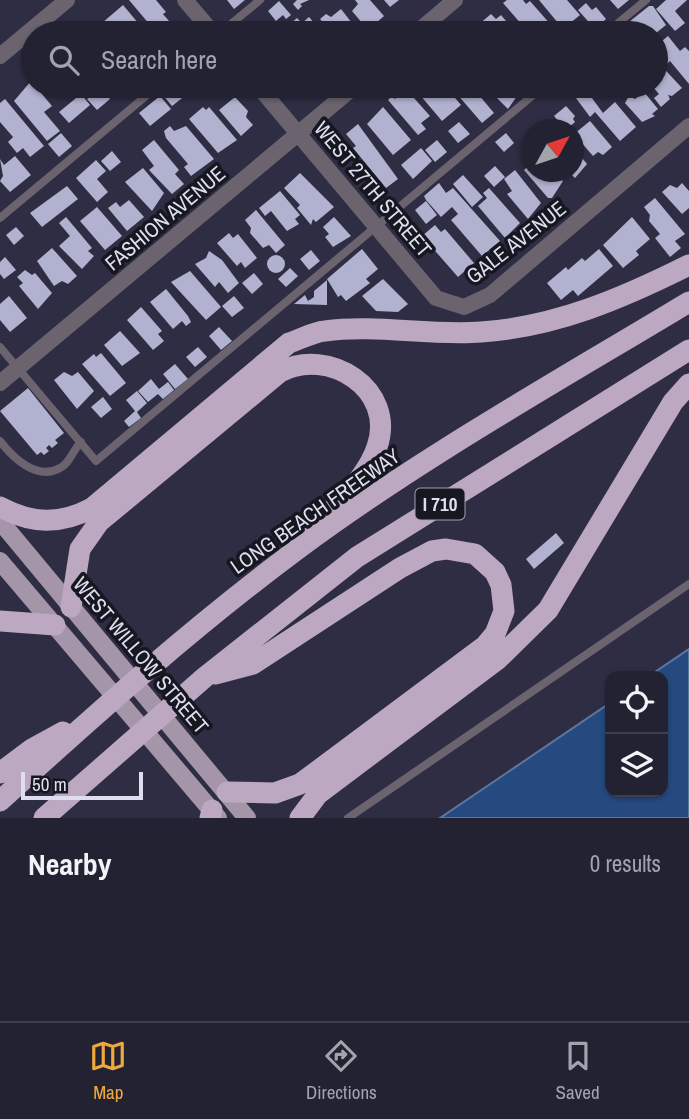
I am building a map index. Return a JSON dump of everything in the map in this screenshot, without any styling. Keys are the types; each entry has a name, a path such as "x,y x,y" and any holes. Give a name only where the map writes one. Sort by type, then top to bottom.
{"highway":[{"path":"0,507 19,517 46,523 85,512 289,343 322,331 457,333 539,323 591,311 689,265"},
{"name":"LONG BEACH FREEWAY","path":"0,801 93,716 302,546 405,476 689,302"},
{"name":"I 710","path":"44,818 205,677 356,557 689,350"},
{"path":"71,607 80,549 99,522 280,372 303,363 324,363 348,372 366,389 377,409 380,436 364,471 302,546"},
{"path":"300,818 318,794 498,659 548,610 673,402 689,384"},
{"path":"205,677 253,664 391,574 432,551 462,550 475,554 495,572 501,585 504,611 495,634 485,646 327,766 300,784 275,793 227,792"},
{"path":"0,621 55,625"},
{"path":"0,773 32,749 93,716"}],"main road":[{"name":"WEST WILLOW STREET","path":"0,521 247,818"},
{"path":"0,561 170,760 213,815"}],"street":[{"path":"42,21 67,0"},
{"path":"185,0 203,21"},
{"path":"430,21 455,0"},
{"path":"0,56 21,38"},
{"name":"WEST 27TH STREET","path":"268,98 436,298 464,307"},
{"name":"FASHION AVENUE","path":"0,383 341,98"},
{"name":"GALE AVENUE","path":"464,307 491,295 689,126"}],"lane":[{"path":"235,21 260,0"},
{"path":"621,21 646,0"},
{"path":"0,218 144,98"},
{"path":"0,347 96,461 530,98"},
{"path":"0,441 27,467 45,473 61,468 80,442"},
{"path":"348,818 689,584"}],"water":[{"path":"689,649 689,818 440,818 605,706 605,797 668,797 668,671 656,671"}],"building":[{"path":"129,0 156,0 166,12 163,14 169,21 147,21"},
{"path":"227,0 245,0 234,9"},
{"path":"297,0 309,0 300,4 302,6 298,10 293,4"},
{"path":"355,0 370,0 384,16 378,21 360,21 352,11 358,4"},
{"path":"384,0 399,0 390,7"},
{"path":"507,0 523,0 526,4 530,1 548,21 519,21 503,3"},
{"path":"539,0 567,0 580,15 573,21 556,21"},
{"path":"610,0 629,0 618,9"},
{"path":"666,0 687,0 675,11 685,23 675,31 656,9"},
{"path":"279,1 291,15 286,19 283,15 276,21 268,11"},
{"path":"586,3 592,10 596,7 606,19 588,21 578,10"},
{"path":"123,5 136,21 104,21"},
{"path":"649,6 653,6 663,21 630,21"},
{"path":"341,9 350,21 320,19 326,14 331,17"},
{"path":"491,14 496,19 501,15 506,21 483,21"},
{"path":"668,36 680,51 685,47 689,51 689,84 670,61 668,63"},
{"path":"668,73 682,88 672,96 668,95"},
{"path":"21,93 21,98 45,98 52,106 44,112 60,131 47,141 14,101"},
{"path":"668,95 670,99 661,107 654,98 668,98"},
{"path":"76,98 84,98 90,105 69,123 59,112"},
{"path":"109,98 110,99 97,110 87,99"},
{"path":"158,98 162,98 171,109 150,126 139,113"},
{"path":"165,98 182,98 172,106"},
{"path":"236,98 248,111 246,117 253,125 241,136 219,110"},
{"path":"414,98 430,116 421,123 426,129 418,135 388,100"},
{"path":"423,98 455,98 461,105 442,121"},
{"path":"460,98 481,98 494,113 482,123"},
{"path":"497,98 516,98 508,109"},
{"path":"576,98 592,98 603,113 615,102 636,127 620,141 595,112 590,117"},
{"path":"628,98 649,98 658,109 652,114 655,116 642,122 625,103"},
{"path":"5,99 44,146 30,157 23,148 17,153 8,142 13,137 0,122 0,103"},
{"path":"566,106 575,116 573,119 557,119 554,116"},
{"path":"203,107 206,110 209,107 237,140 218,153 189,119"},
{"path":"383,107 411,140 393,155 367,124"},
{"path":"590,121 612,147 603,155 598,152 593,156 584,146 584,126"},
{"path":"459,122 470,134 458,143 448,131"},
{"path":"358,124 398,179 386,188 353,148 356,146 346,134"},
{"path":"170,126 174,131 186,126 214,159 191,176 184,167 188,164 166,138 164,131"},
{"path":"61,133 72,146 59,157 48,144"},
{"path":"506,133 514,143 504,152 495,142"},
{"path":"154,140 179,170 175,174 184,184 172,194 149,170 154,166 142,150"},
{"path":"437,140 447,152 435,162 425,150"},
{"path":"421,148 432,161 413,179 401,165"},
{"path":"112,151 121,162 110,171 101,161"},
{"path":"15,156 31,175 10,192 0,181 3,176 0,159 4,165"},
{"path":"96,160 106,171 97,179 108,192 97,202 76,178"},
{"path":"495,166 505,177 494,187 484,176"},
{"path":"143,168 164,193 152,211 125,182"},
{"path":"515,170 521,182 524,182 541,203 528,219 507,194 512,191 504,179"},
{"path":"300,173 334,207 316,222 313,219 311,225 297,208 300,205 284,188"},
{"path":"463,175 483,197 472,207 453,184"},
{"path":"534,182 562,182 552,198 548,198"},
{"path":"439,183 446,193 453,188 500,241 482,256 451,220 458,214 452,207 441,217 426,200 424,196"},
{"path":"682,183 689,191 689,208 682,214 662,192 670,185 677,188"},
{"path":"67,186 78,199 42,227 30,213"},
{"path":"489,188 520,223 505,238 478,206 487,198 483,193"},
{"path":"280,191 300,215 295,219 299,224 287,231 271,211 265,216 259,208"},
{"path":"655,198 685,234 675,241 681,248 670,257 655,238 660,234 649,221 650,215 644,207"},
{"path":"129,200 144,217 127,231 108,208 116,202 120,207"},
{"path":"426,201 437,215 426,224 415,210"},
{"path":"97,207 122,236 105,250 80,221"},
{"path":"256,210 285,245 276,253 269,245 263,248 250,233 251,228 245,220"},
{"path":"66,217 92,248 88,251 94,256 82,269 59,246 70,236 59,223"},
{"path":"334,217 351,236 333,247 325,237 329,234 323,227"},
{"path":"632,217 650,239 636,251 639,255 623,268 603,245"},
{"path":"435,225 441,232 445,229 474,263 458,277 422,236"},
{"path":"16,227 24,236 14,245 6,235"},
{"path":"229,233 233,238 238,234 257,258 245,268 241,262 237,266 217,243"},
{"path":"52,248 77,276 68,284 62,281 54,286 37,261"},
{"path":"362,249 378,269 366,279 370,283 346,301 341,295 338,297 327,279"},
{"path":"599,249 613,266 578,296 573,290 561,300 547,283 566,267 568,270 582,258 585,261"},
{"path":"311,250 320,261 309,270 300,259"},
{"path":"209,251 222,260 239,283 228,293 219,282 215,287 195,264 206,258"},
{"path":"276,255 282,258 285,264 282,270 276,273 270,270 267,264 270,258"},
{"path":"5,257 16,270 4,279 0,274 0,262"},
{"path":"290,268 298,276 286,287 278,279"},
{"path":"25,270 32,275 35,273 52,293 38,309 19,286 23,283 17,277"},
{"path":"190,271 221,307 206,320 171,282"},
{"path":"254,273 263,284 252,294 242,283"},
{"path":"383,279 408,304 398,312 376,311 362,296"},
{"path":"327,280 327,305 294,304 305,295 308,301 314,297 314,291"},
{"path":"166,289 188,316 191,322 186,326 182,321 173,329 150,302"},
{"path":"9,296 27,318 10,332 0,320 0,304"},
{"path":"234,296 244,308 232,317 222,306"},
{"path":"141,307 162,331 158,334 164,341 153,350 127,320"},
{"path":"219,327 232,341 221,350 209,336"},
{"path":"120,331 140,353 122,366 104,345"},
{"path":"198,347 207,357 195,367 186,357"},
{"path":"101,353 126,383 110,396 82,364 94,354 96,357"},
{"path":"175,364 188,379 175,389 163,374"},
{"path":"64,372 72,376 78,372 94,391 77,409 54,380"},
{"path":"151,379 159,389 168,382 174,390 163,399 158,394 148,402 138,391"},
{"path":"28,388 64,433 55,440 58,443 52,448 49,445 46,448 49,451 44,455 41,452 37,455 0,411"},
{"path":"137,391 147,403 137,412 141,418 129,427 124,421 135,411 126,400"},
{"path":"103,397 112,409 101,418 91,407"},
{"path":"556,533 564,543 534,569 526,559"}]}
